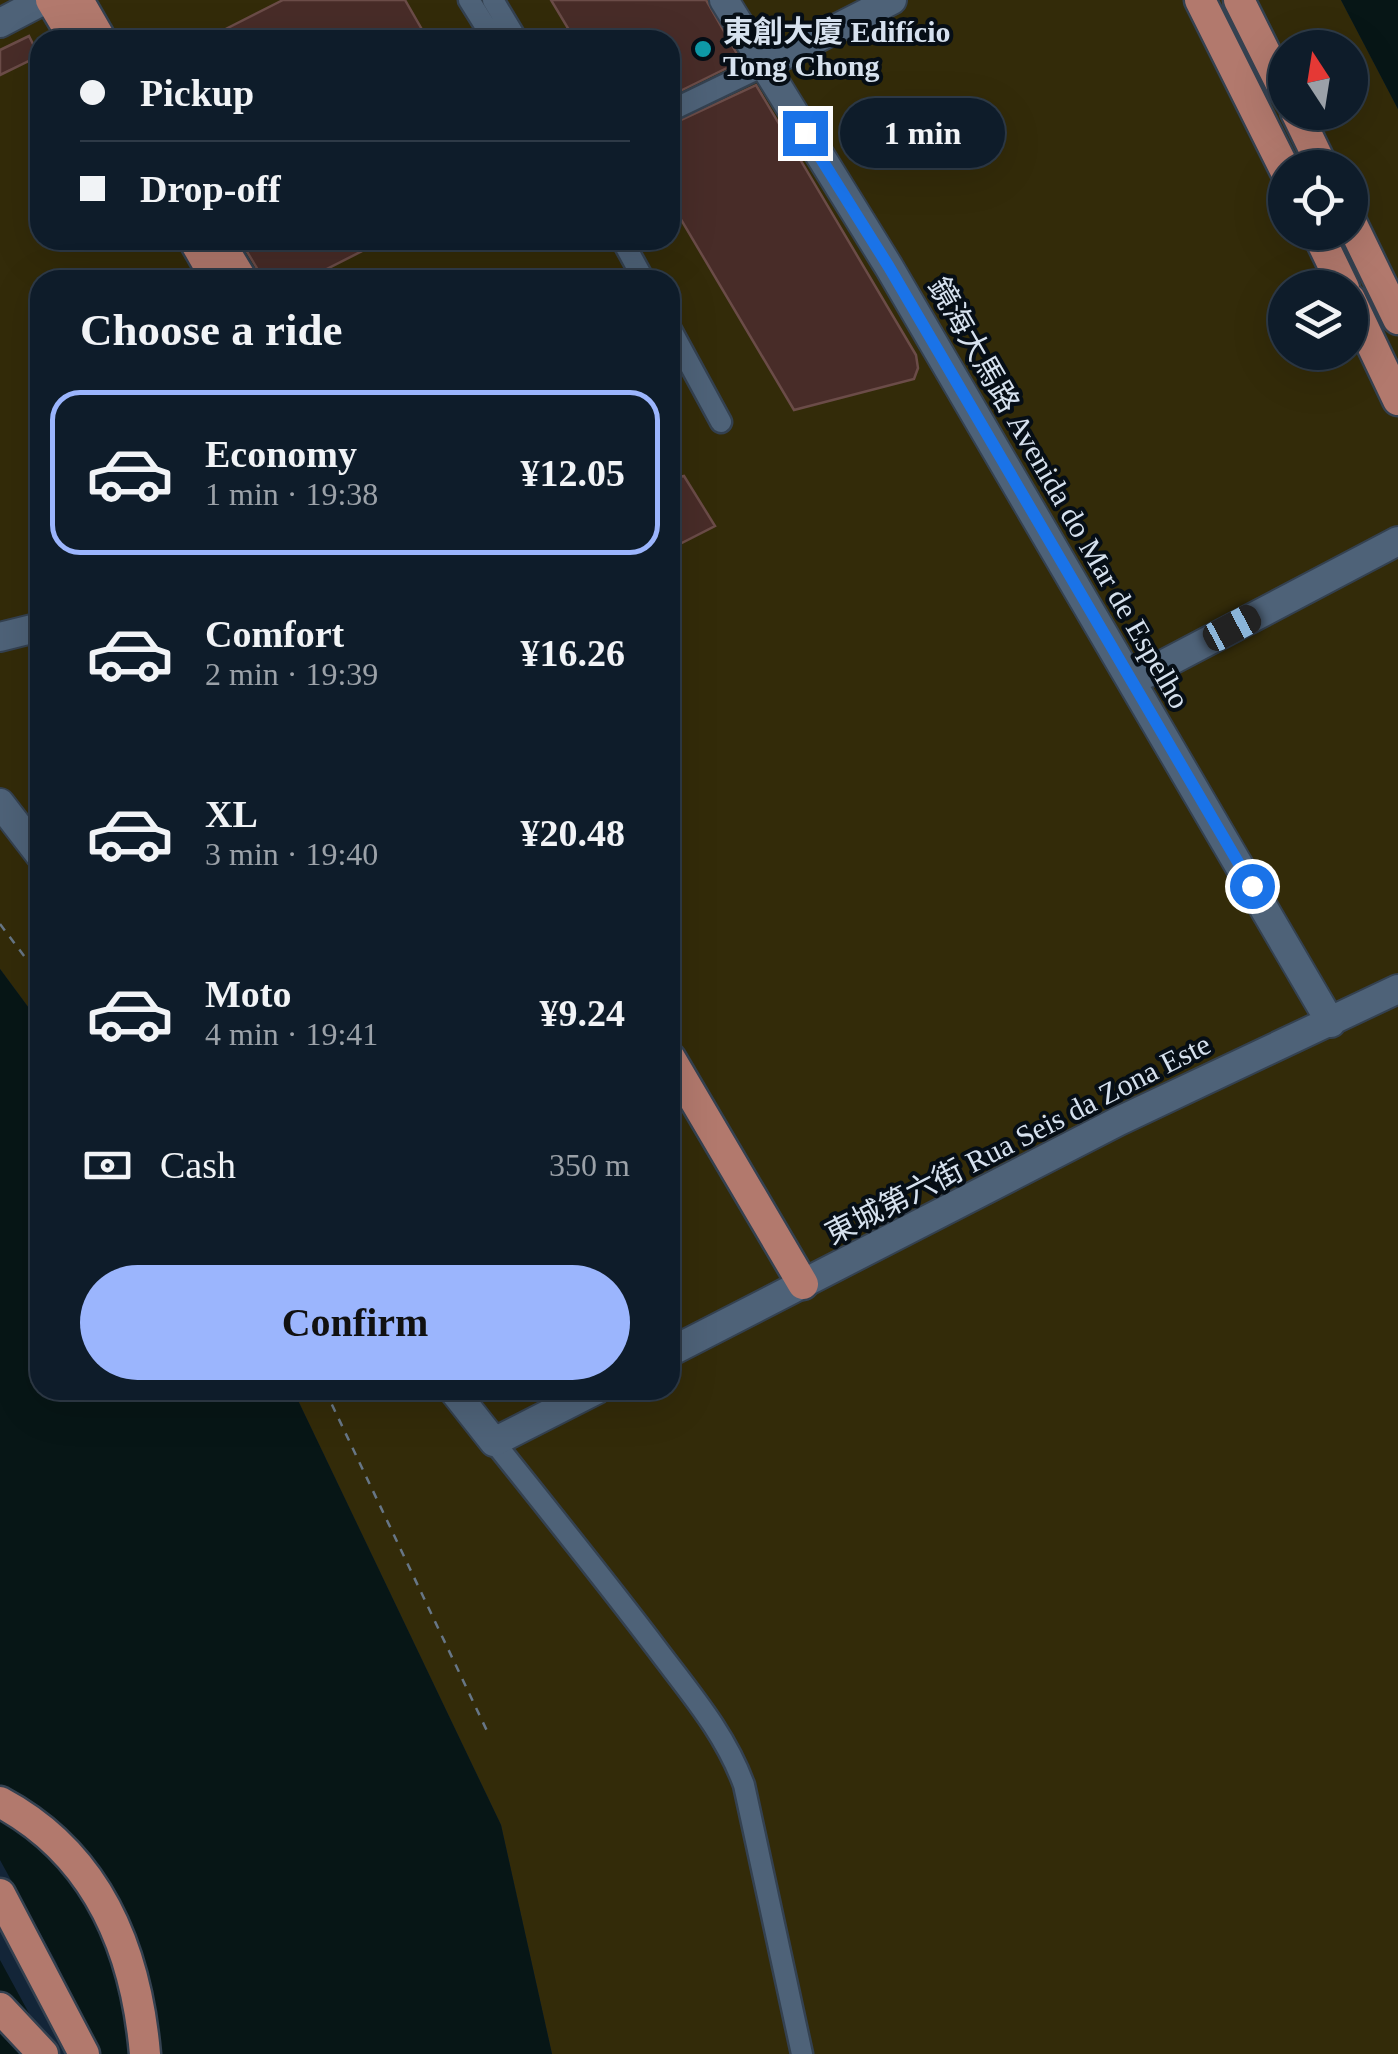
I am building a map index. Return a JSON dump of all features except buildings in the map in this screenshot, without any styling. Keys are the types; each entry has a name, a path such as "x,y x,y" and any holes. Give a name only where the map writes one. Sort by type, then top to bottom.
{"main road":[{"path":"48,0 68,30"},
{"path":"78,0 96,30"},
{"path":"1200,0 1275,150"},
{"path":"1239,0 1268,58"},
{"path":"1366,252 1398,270"},
{"path":"1366,252 1398,319"},
{"path":"1368,336 1398,400"},
{"path":"680,1075 803,1284"},
{"path":"0,1802 58,1843 84,1871 104,1902 131,1970 145,2054"},
{"path":"0,1894 84,2054"},
{"path":"0,1936 62,2054"},
{"path":"0,2008 43,2054"}],"street":[{"path":"0,22 48,0"},
{"path":"469,0 488,30"},
{"path":"492,0 510,30"},
{"name":"鏡海大馬路 Avenida do Mar de Espelho","path":"724,0 889,267 1331,1022"},
{"path":"680,106 892,0"},
{"path":"680,346 721,422"},
{"path":"1132,681 1398,541"},
{"path":"0,637 30,630"},
{"path":"0,803 30,842"},
{"name":"東城第六街 Rua Seis da Zona Este","path":"680,1347 1119,1121 1398,989"},
{"path":"462,1400 631,1615 720,1734 734,1759 744,1785 802,2054"},
{"path":"494,1442 576,1400"}],"path":[{"path":"0,924 30,963"},
{"path":"330,1400 488,1733"}],"sand":[{"path":"0,0 1341,0 1357,30 1268,30 1268,130 1368,130 1368,52 1398,109 1398,2054 552,2054 501,1825 298,1400 680,1400 680,270 30,270 30,1010 0,969"}],"shaded area":[{"path":"1341,0 1398,0 1398,109 1368,52 1368,30 1357,30"},
{"path":"0,969 30,1010 30,1400 298,1400 501,1825 552,2054 0,2054"}],"pier":[{"path":"0,1860 56,1962 97,2054 28,2054 37,2028 0,1960"}],"place":[{"name":"東創大廈 Edifício Tong Chong","path":"703,49"}],"route":[{"path":"805,133 889,267 1252,886"}]}
